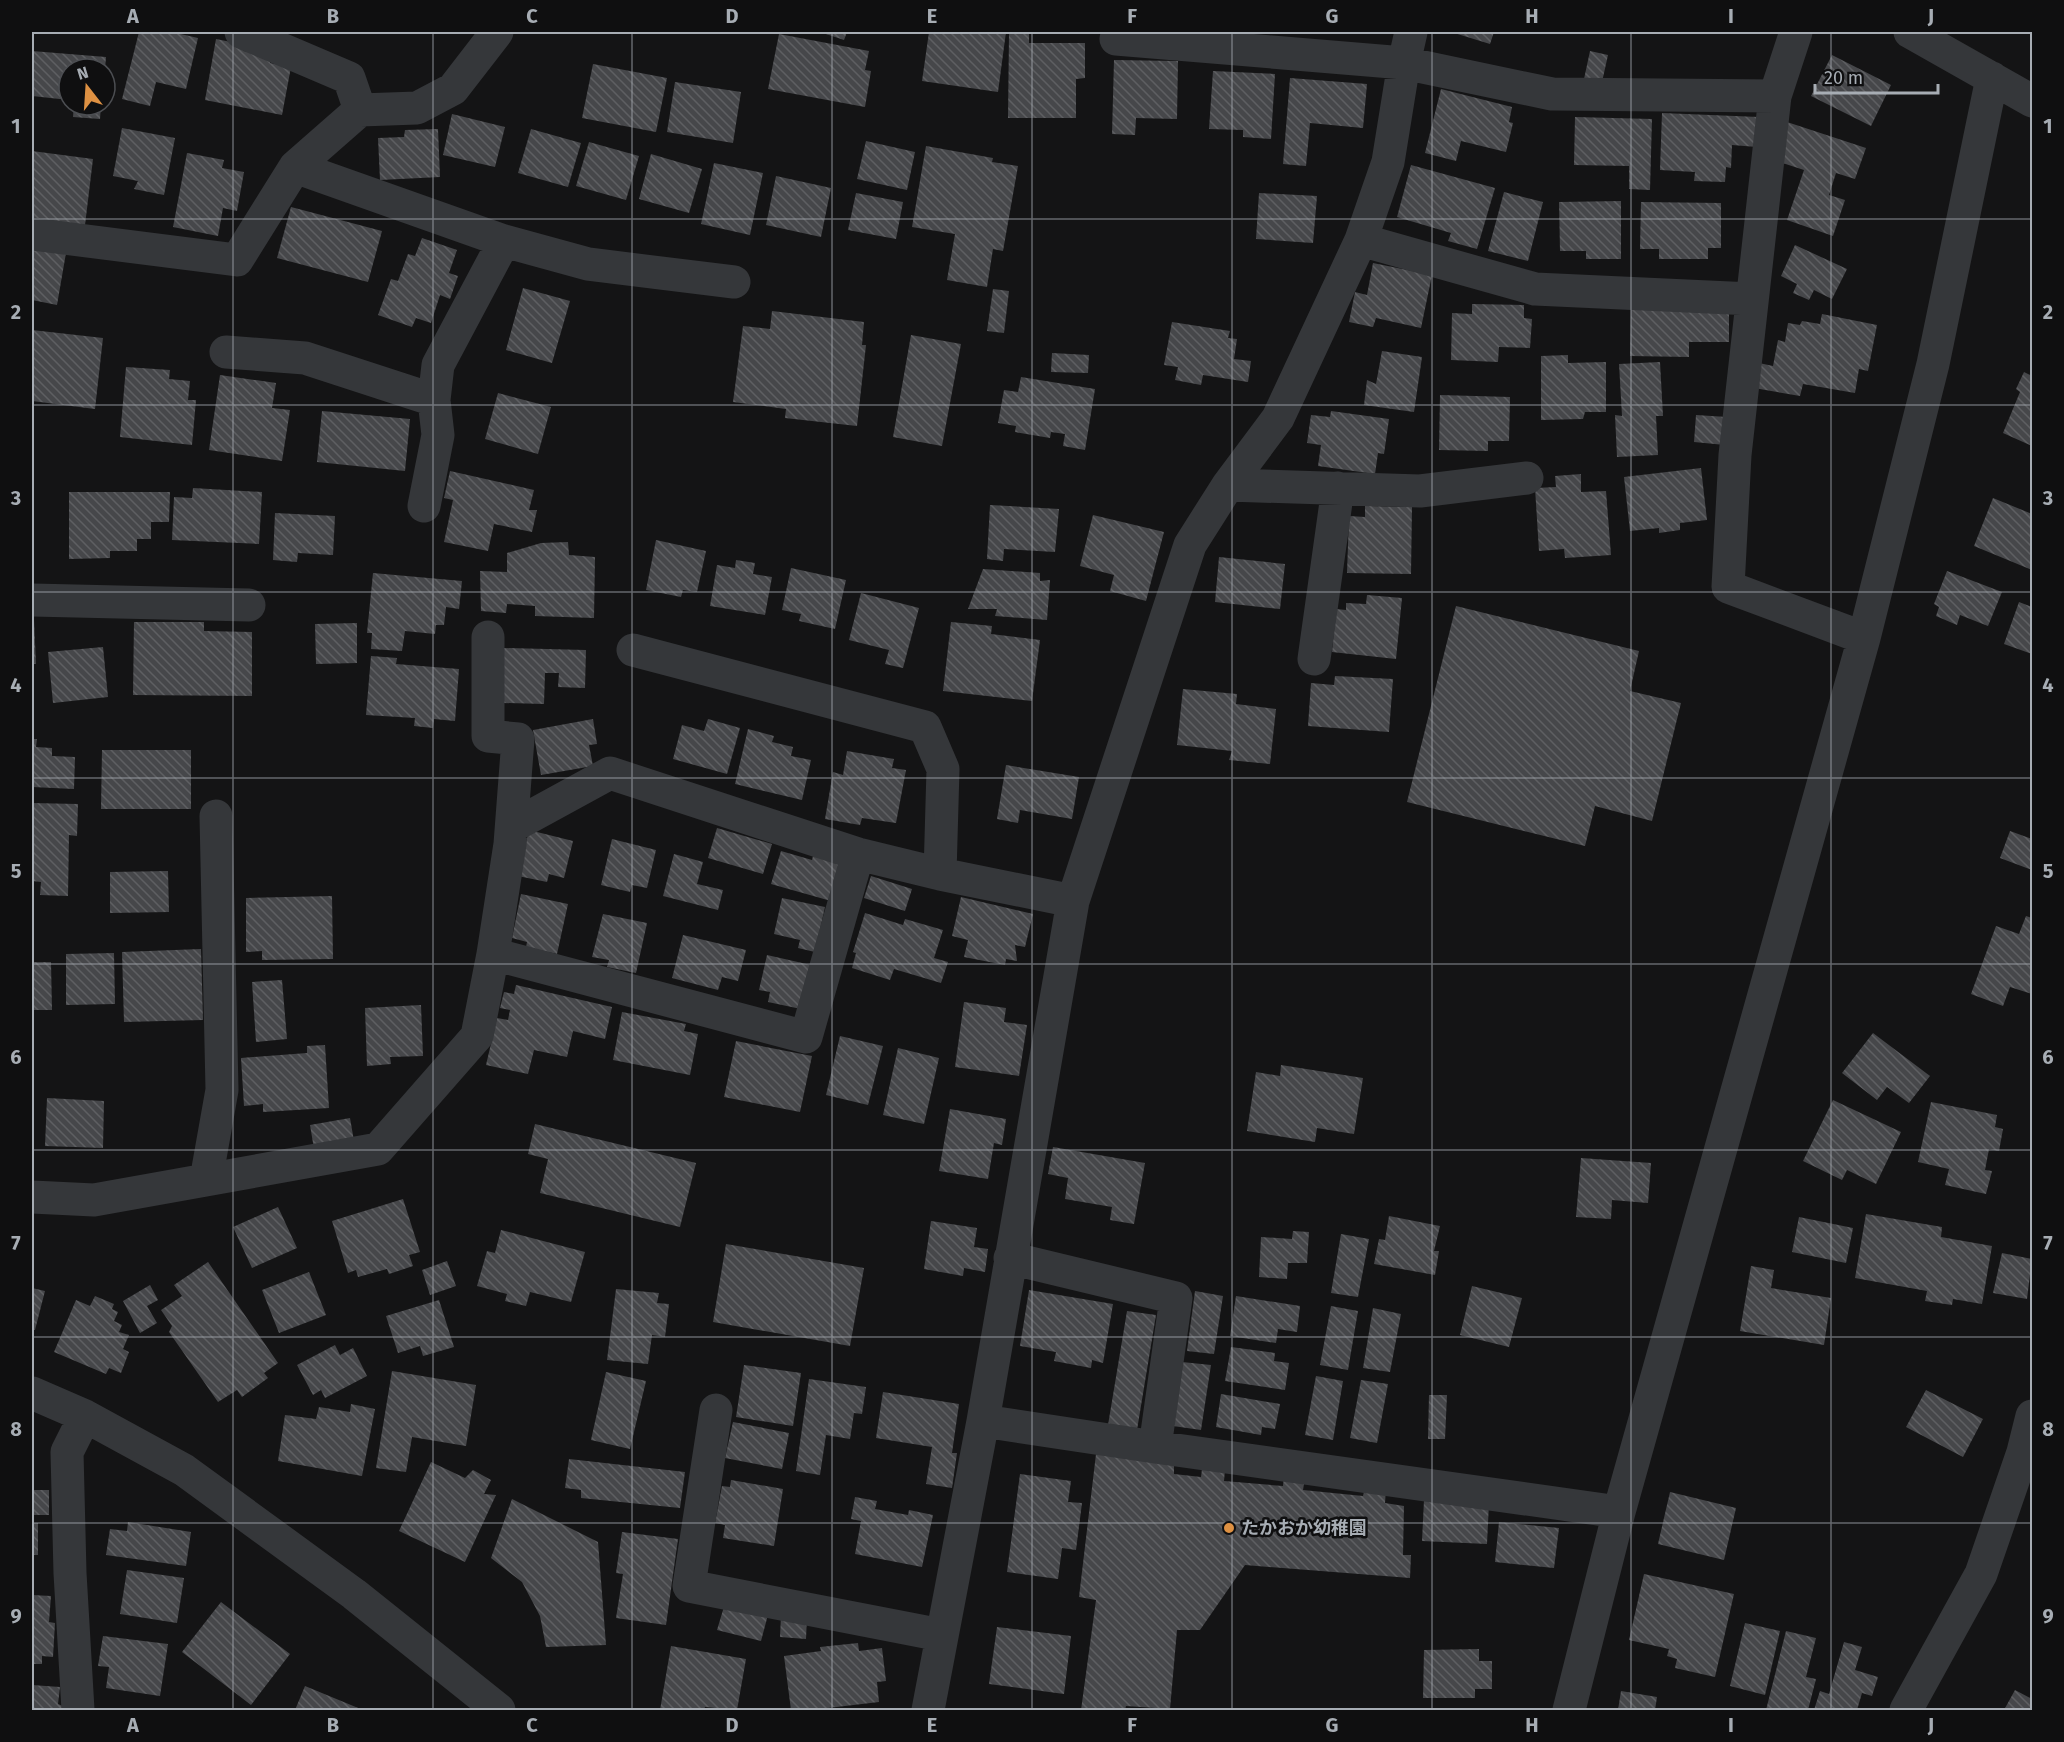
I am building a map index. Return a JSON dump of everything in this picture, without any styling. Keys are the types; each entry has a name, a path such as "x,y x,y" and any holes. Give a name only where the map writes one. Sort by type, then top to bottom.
{"street":[{"path":"241,32 349,78 360,110"},
{"path":"32,234 237,260 295,167 360,110 417,108 453,89 497,32"},
{"path":"1796,32 1775,96 1735,455 1728,587 1864,638"},
{"path":"1910,32 2032,101"},
{"path":"1116,39 1407,47 1552,94 1775,96"},
{"path":"928,1710 983,1421 1073,901 1190,545 1228,485 1278,418 1361,240 1388,162 1407,47"},
{"path":"1569,1710 1619,1512 1864,638 1933,364 1992,78"},
{"path":"295,167 504,241 588,264 734,282"},
{"path":"1361,240 1535,289 1752,299"},
{"path":"424,506 438,435 434,400 438,365 504,241"},
{"path":"226,352 305,358 434,400"},
{"path":"1228,485 1420,491 1527,478"},
{"path":"1314,659 1338,488"},
{"path":"32,600 249,605"},
{"path":"32,1197 94,1200 378,1149 477,1036 493,954 513,825 518,739 488,736 488,637"},
{"path":"633,650 925,727 943,769 940,874"},
{"path":"513,825 610,773 858,854 940,874 1073,901"},
{"path":"206,1180 222,1090 216,816"},
{"path":"493,954 806,1037 858,854"},
{"path":"1010,1258 1176,1298 1155,1447"},
{"path":"32,1393 86,1416 184,1470 354,1594 499,1710"},
{"path":"716,1410 689,1586 941,1635"},
{"path":"78,1710 70,1573 67,1452 86,1416"},
{"path":"1906,1710 1981,1574 2023,1452 2032,1416"},
{"path":"983,1421 1619,1512"}],"building":[{"path":"139,32 172,32 198,38 186,89 156,82 150,106 122,99"},
{"path":"820,32 847,32 844,40"},
{"path":"929,32 1006,32 998,92 922,81"},
{"path":"1451,32 1494,32 1490,44"},
{"path":"779,34 869,51 865,70 871,71 865,107 768,89"},
{"path":"1009,34 1029,34 1029,43 1085,43 1085,78 1076,79 1076,118 1008,118"},
{"path":"216,39 246,45 243,51 271,55 270,63 291,67 282,115 205,100"},
{"path":"32,51 106,57 57,57 57,99 32,96"},
{"path":"1590,51 1608,55 1602,82 1584,79"},
{"path":"1832,55 1891,85 1871,126 1811,96"},
{"path":"1114,60 1178,61 1177,119 1136,118 1135,135 1112,134"},
{"path":"593,64 667,78 656,132 582,118"},
{"path":"1213,71 1275,74 1271,139 1243,137 1243,130 1209,129"},
{"path":"1290,78 1367,84 1363,128 1310,123 1306,166 1283,164"},
{"path":"675,82 741,92 733,143 667,132"},
{"path":"1441,89 1512,107 1509,122 1513,123 1506,152 1461,141 1456,161 1425,153"},
{"path":"1662,113 1759,117 1757,147 1732,145 1731,168 1726,167 1725,182 1694,181 1695,172 1660,170"},
{"path":"452,114 505,127 495,167 443,155"},
{"path":"73,117 100,117 100,119"},
{"path":"1575,117 1652,119 1650,190 1629,189 1629,166 1574,165"},
{"path":"1787,122 1866,148 1855,179 1836,173 1829,195 1845,200 1833,236 1787,220 1804,170 1773,160"},
{"path":"122,128 175,138 164,195 134,189 138,181 113,176"},
{"path":"438,129 440,177 380,180 378,138 404,137 405,130"},
{"path":"531,129 581,143 568,187 518,173"},
{"path":"866,141 915,152 907,190 857,179"},
{"path":"589,142 639,156 626,200 576,186"},
{"path":"926,146 993,158 992,162 1018,166 1003,251 993,249 987,287 947,280 955,234 912,227"},
{"path":"32,151 93,159 85,225 32,218"},
{"path":"187,153 224,160 222,168 244,172 237,211 223,208 218,236 173,227"},
{"path":"651,154 702,169 689,213 639,199"},
{"path":"714,163 763,173 750,235 701,224"},
{"path":"1411,165 1495,188 1477,249 1448,241 1451,233 1397,217"},
{"path":"776,176 831,188 821,237 766,225"},
{"path":"1504,192 1543,202 1528,261 1488,251"},
{"path":"856,193 903,202 896,239 848,230"},
{"path":"1259,193 1317,196 1313,243 1256,239"},
{"path":"1621,201 1621,259 1586,259 1586,251 1560,251 1559,202"},
{"path":"1641,202 1721,203 1721,248 1708,248 1708,259 1659,259 1659,249 1640,249"},
{"path":"291,207 382,231 368,282 277,258"},
{"path":"422,238 457,250 449,273 458,276 450,299 440,295 431,323 416,318 412,327 378,315 391,279 398,281 408,254 415,256"},
{"path":"1795,245 1847,269 1832,299 1814,290 1809,300 1793,293 1797,284 1781,276"},
{"path":"32,248 66,253 57,305 32,300"},
{"path":"1373,263 1432,275 1421,328 1376,318 1373,327 1349,322 1355,292 1367,295"},
{"path":"523,288 570,301 552,363 506,350"},
{"path":"993,289 1009,291 1004,333 987,331"},
{"path":"1472,304 1524,305 1524,318 1532,319 1530,348 1499,347 1498,362 1451,360 1452,313 1472,314"},
{"path":"1631,308 1729,309 1729,342 1689,342 1689,357 1630,356"},
{"path":"772,311 864,322 862,345 866,345 857,426 785,418 786,409 733,402 743,326 770,329"},
{"path":"1822,314 1877,325 1868,371 1859,369 1855,393 1803,384 1800,396 1754,388 1759,363 1773,366 1778,340 1785,342 1788,323 1800,325 1802,321 1820,324"},
{"path":"1172,322 1230,331 1228,338 1237,339 1234,359 1251,361 1248,382 1203,375 1201,385 1175,380 1178,367 1164,365"},
{"path":"32,330 103,338 95,409 32,401"},
{"path":"911,335 961,344 942,446 893,437"},
{"path":"1382,351 1422,357 1414,412 1364,405 1367,380 1376,384"},
{"path":"1052,353 1089,355 1088,373 1051,372"},
{"path":"1568,355 1568,363 1606,362 1606,412 1585,412 1583,419 1541,420 1541,356"},
{"path":"1660,362 1663,416 1656,416 1658,455 1617,457 1615,415 1622,416 1619,364"},
{"path":"126,367 170,370 169,379 190,381 188,400 196,400 192,445 120,437"},
{"path":"2024,372 2032,376 2032,446 2003,433 2020,392 2016,389"},
{"path":"220,375 276,383 272,408 290,410 282,461 209,450"},
{"path":"1021,377 1095,389 1085,450 1063,446 1065,434 1051,432 1050,438 1015,432 1016,426 998,423 1004,390 1018,392"},
{"path":"498,393 551,407 538,454 485,439"},
{"path":"1440,395 1510,397 1509,441 1488,441 1488,451 1439,450"},
{"path":"322,411 410,419 405,471 317,462"},
{"path":"1331,411 1389,419 1384,454 1378,453 1375,474 1318,466 1321,445 1307,443 1311,415 1330,417"},
{"path":"1696,415 1727,417 1725,445 1694,442"},
{"path":"1701,468 1707,520 1680,523 1680,530 1659,533 1659,528 1630,531 1624,477"},
{"path":"450,471 534,490 529,510 537,510 532,532 494,524 488,551 444,542 453,500 444,498"},
{"path":"1581,474 1581,492 1606,491 1611,555 1565,558 1564,549 1539,551 1535,488 1556,487 1555,476"},
{"path":"193,488 262,492 259,544 172,540 174,497 192,498"},
{"path":"69,492 170,492 169,522 151,522 151,539 137,539 137,551 110,551 110,558 69,559"},
{"path":"1993,498 2032,514 2032,570 1974,546"},
{"path":"990,505 1059,509 1055,552 1004,549 1003,561 987,559"},
{"path":"1365,506 1412,507 1411,574 1347,573 1349,516 1365,517"},
{"path":"275,513 335,516 333,555 298,553 297,562 273,560"},
{"path":"1093,515 1164,532 1146,601 1110,591 1114,575 1080,566"},
{"path":"656,540 706,551 697,592 683,590 681,597 646,590"},
{"path":"568,542 569,555 595,557 594,618 535,616 535,606 507,604 506,613 481,611 480,571 507,572 507,553 541,543"},
{"path":"1219,557 1285,564 1280,609 1215,602"},
{"path":"736,560 755,563 753,574 772,577 765,615 710,606 717,565 735,568"},
{"path":"791,568 846,580 835,629 799,621 801,614 782,610"},
{"path":"983,569 1040,573 1040,581 1050,580 1047,620 995,616 997,609 968,609"},
{"path":"1947,571 2002,592 1988,626 1960,615 1957,625 1936,616 1939,607 1934,604"},
{"path":"373,573 462,581 459,609 446,607 444,625 436,625 435,634 405,631 402,651 371,649 372,633 367,633"},
{"path":"861,593 919,608 903,668 885,664 889,650 849,640"},
{"path":"1367,595 1402,598 1396,659 1332,652 1336,609 1346,610 1346,603 1366,604"},
{"path":"2019,602 2032,607 2032,654 2004,644"},
{"path":"1456,606 1639,651 1630,691 1681,703 1652,821 1595,806 1585,846 1407,802"},
{"path":"32,620 34,620 36,664 32,664"},
{"path":"134,622 204,622 204,631 252,632 252,696 133,695"},
{"path":"951,622 992,626 991,634 1040,640 1032,701 943,691"},
{"path":"357,623 357,663 316,664 315,624"},
{"path":"103,647 108,697 53,703 48,652"},
{"path":"504,648 586,650 585,688 558,687 559,673 545,673 544,704 503,703"},
{"path":"371,656 397,658 396,664 459,669 455,721 434,719 433,728 414,726 415,718 366,715"},
{"path":"1335,676 1393,679 1389,732 1308,726 1311,683 1334,685"},
{"path":"1183,689 1237,694 1236,704 1276,709 1270,764 1229,760 1232,751 1177,745"},
{"path":"593,719 597,744 589,745 593,766 541,775 533,730"},
{"path":"708,719 740,728 727,774 673,759 682,725 704,731"},
{"path":"748,729 774,736 772,742 793,747 791,756 811,760 802,800 735,784"},
{"path":"32,739 37,739 36,747 52,748 52,756 75,757 74,789 32,787"},
{"path":"102,750 191,750 191,809 101,809"},
{"path":"847,751 894,759 892,768 906,770 896,823 862,818 860,825 825,819 833,772 843,775"},
{"path":"1006,765 1079,777 1072,819 1020,810 1018,823 997,819"},
{"path":"32,803 78,804 77,836 69,835 68,896 40,895 41,882 32,881"},
{"path":"717,828 772,844 763,874 708,858"},
{"path":"529,830 573,841 564,878 549,874 547,882 518,876"},
{"path":"2010,831 2032,839 2032,870 2000,858"},
{"path":"612,839 656,850 647,888 632,885 630,892 601,885"},
{"path":"781,851 812,860 813,856 842,864 831,901 771,884"},
{"path":"674,854 703,862 697,884 723,890 718,910 663,896"},
{"path":"168,871 169,912 110,913 110,872"},
{"path":"871,876 912,889 905,911 864,898"},
{"path":"521,894 568,904 557,954 526,947 527,942 512,938"},
{"path":"332,896 333,959 262,960 262,951 246,952 246,898"},
{"path":"961,897 1033,914 1025,947 1015,945 1017,961 1006,959 1005,965 964,957 968,940 952,936"},
{"path":"782,898 825,907 815,952 798,948 800,940 774,934"},
{"path":"865,913 903,925 905,919 943,930 934,958 948,962 941,983 894,969 890,980 852,968 856,953 853,952"},
{"path":"603,914 647,923 636,973 607,967 609,960 592,957"},
{"path":"2026,916 2032,918 2032,994 2010,987 2003,1006 1971,994 1996,926 2019,934"},
{"path":"683,935 746,950 738,981 722,977 718,990 672,978"},
{"path":"201,949 203,1020 124,1022 122,952"},
{"path":"114,953 115,1004 66,1005 66,954"},
{"path":"767,955 811,965 801,1009 768,1002 770,992 759,990"},
{"path":"32,962 51,962 52,1010 32,1010"},
{"path":"282,980 287,1039 256,1042 252,982"},
{"path":"516,985 612,1007 605,1039 573,1031 567,1057 534,1050 528,1074 486,1065 497,1018 508,1020 510,1010 500,1008 504,992 514,994"},
{"path":"964,1002 1006,1008 1004,1022 1027,1025 1019,1076 955,1067"},
{"path":"421,1005 423,1056 390,1057 391,1064 367,1066 365,1008"},
{"path":"622,1012 686,1024 684,1031 698,1034 690,1075 613,1060"},
{"path":"1873,1033 1930,1076 1909,1103 1887,1087 1877,1100 1842,1073"},
{"path":"840,1036 883,1046 868,1105 826,1095"},
{"path":"736,1041 812,1056 800,1112 724,1097"},
{"path":"325,1045 329,1108 263,1112 263,1104 244,1106 241,1058 307,1053 307,1046"},
{"path":"898,1048 939,1058 924,1124 883,1115"},
{"path":"1281,1065 1363,1078 1354,1134 1317,1128 1315,1142 1247,1131 1256,1072 1280,1076"},
{"path":"47,1098 104,1101 103,1148 45,1146"},
{"path":"1833,1100 1901,1132 1876,1184 1847,1170 1842,1180 1803,1161"},
{"path":"1931,1102 1997,1115 1995,1127 2003,1129 1999,1151 1989,1149 1985,1170 1992,1171 1986,1194 1945,1185 1949,1169 1918,1162"},
{"path":"950,1109 1006,1119 1002,1145 994,1143 988,1179 939,1171"},
{"path":"350,1118 354,1141 314,1149 310,1125"},
{"path":"535,1124 696,1163 680,1227 540,1193 548,1159 528,1154"},
{"path":"1053,1147 1145,1163 1134,1224 1110,1220 1112,1207 1065,1199 1068,1178 1048,1174"},
{"path":"1581,1158 1651,1163 1648,1203 1612,1200 1611,1219 1576,1217"},
{"path":"403,1199 420,1252 409,1255 413,1266 389,1274 387,1269 358,1277 356,1270 348,1273 332,1221"},
{"path":"278,1207 297,1248 252,1268 233,1227"},
{"path":"1866,1214 1942,1227 1941,1237 1992,1246 1982,1304 1953,1299 1952,1305 1925,1301 1927,1291 1855,1278"},
{"path":"1389,1216 1440,1226 1434,1251 1439,1251 1435,1275 1374,1264 1379,1239 1385,1240"},
{"path":"1799,1217 1853,1228 1846,1263 1792,1252"},
{"path":"931,1221 977,1228 974,1247 988,1249 985,1272 964,1268 963,1276 924,1269"},
{"path":"501,1230 585,1252 571,1302 530,1292 526,1306 505,1301 507,1294 477,1286 487,1251 495,1253"},
{"path":"1293,1231 1309,1232 1307,1263 1288,1263 1287,1279 1259,1277 1261,1237 1292,1239"},
{"path":"1341,1234 1369,1239 1358,1297 1331,1293"},
{"path":"726,1244 864,1268 850,1346 713,1322"},
{"path":"2002,1253 2032,1259 2027,1299 1993,1293"},
{"path":"447,1261 456,1286 430,1295 422,1270"},
{"path":"208,1262 278,1363 264,1373 268,1378 242,1397 237,1390 218,1402 169,1332 172,1326 161,1310 182,1296 174,1285"},
{"path":"1751,1266 1774,1270 1771,1288 1831,1298 1824,1345 1740,1331"},
{"path":"309,1272 326,1315 279,1333 262,1290"},
{"path":"150,1285 158,1300 147,1306 157,1323 140,1333 123,1301"},
{"path":"1472,1286 1522,1298 1509,1347 1460,1335"},
{"path":"32,1288 45,1291 35,1330 32,1329"},
{"path":"616,1289 659,1293 657,1303 669,1304 665,1337 652,1335 648,1364 607,1360"},
{"path":"1029,1290 1113,1304 1103,1363 1092,1360 1091,1368 1054,1361 1056,1352 1020,1346"},
{"path":"1195,1291 1223,1296 1214,1354 1187,1351"},
{"path":"95,1296 114,1304 112,1309 118,1312 114,1321 122,1325 119,1332 129,1335 123,1349 129,1352 121,1373 109,1368 106,1374 54,1352 76,1300 90,1306"},
{"path":"1236,1296 1300,1306 1297,1332 1278,1329 1276,1343 1230,1336"},
{"path":"439,1300 454,1347 423,1356 420,1346 398,1353 386,1316"},
{"path":"1331,1306 1358,1311 1348,1370 1320,1365"},
{"path":"1373,1308 1401,1314 1390,1372 1363,1368"},
{"path":"1127,1311 1156,1315 1136,1436 1107,1431"},
{"path":"335,1345 340,1355 353,1348 367,1376 325,1398 321,1390 313,1395 297,1365"},
{"path":"1231,1347 1275,1353 1274,1361 1289,1363 1285,1390 1225,1381"},
{"path":"1182,1362 1211,1365 1201,1430 1173,1426"},
{"path":"744,1365 801,1373 793,1426 736,1417"},
{"path":"392,1371 476,1385 466,1446 412,1437 406,1472 376,1468"},
{"path":"606,1372 646,1381 630,1449 591,1440"},
{"path":"1316,1376 1343,1381 1333,1440 1305,1435"},
{"path":"809,1379 866,1387 862,1414 854,1413 850,1439 826,1435 820,1475 796,1471"},
{"path":"1361,1380 1388,1384 1377,1443 1350,1438"},
{"path":"1926,1390 1983,1419 1963,1457 1906,1427"},
{"path":"883,1392 959,1404 952,1453 957,1453 952,1488 926,1484 932,1447 876,1438"},
{"path":"1221,1394 1280,1404 1275,1429 1262,1427 1261,1435 1216,1427"},
{"path":"1429,1395 1447,1395 1445,1439 1428,1439"},
{"path":"351,1404 375,1409 362,1476 278,1461 285,1415 316,1419 319,1407 350,1412"},
{"path":"733,1422 789,1433 782,1469 725,1458"},
{"path":"1096,1454 1174,1462 1174,1474 1201,1477 1202,1469 1225,1470 1224,1481 1283,1486 1284,1474 1305,1478 1303,1490 1363,1496 1365,1487 1386,1489 1385,1503 1404,1506 1403,1555 1411,1555 1410,1578 1245,1565 1200,1630 1177,1630 1170,1709 1126,1706 1125,1710 1081,1710 1096,1600 1079,1597"},
{"path":"569,1459 685,1472 680,1508 581,1498 581,1490 565,1488"},
{"path":"431,1462 465,1478 473,1470 491,1480 484,1494 496,1495 465,1562 399,1531"},
{"path":"1020,1474 1071,1481 1068,1502 1082,1503 1076,1550 1062,1548 1058,1579 1007,1572"},
{"path":"731,1480 783,1489 774,1546 723,1538 725,1525 715,1523 722,1486 730,1487"},
{"path":"32,1490 49,1490 49,1515 32,1515"},
{"path":"1670,1492 1736,1508 1724,1560 1658,1544"},
{"path":"855,1497 877,1501 875,1509 908,1515 909,1510 933,1515 922,1567 855,1554 861,1521 851,1519"},
{"path":"512,1499 598,1542 606,1645 546,1647 540,1616 522,1582 491,1558"},
{"path":"1424,1500 1489,1503 1487,1544 1422,1541"},
{"path":"128,1522 191,1532 186,1566 106,1555 110,1529 127,1531"},
{"path":"1499,1522 1559,1528 1554,1568 1495,1562"},
{"path":"32,1523 38,1523 38,1555 32,1555"},
{"path":"622,1532 678,1539 666,1625 616,1618 623,1574 616,1573"},
{"path":"127,1570 184,1578 177,1623 120,1614"},
{"path":"1644,1574 1734,1594 1715,1677 1675,1668 1677,1659 1667,1656 1669,1649 1629,1640"},
{"path":"32,1595 51,1596 49,1622 55,1623 53,1657 42,1656 42,1664 32,1664"},
{"path":"726,1600 769,1611 761,1641 717,1630"},
{"path":"221,1602 290,1654 251,1705 182,1652"},
{"path":"781,1616 807,1617 806,1639 780,1637"},
{"path":"1745,1623 1780,1631 1765,1695 1730,1686"},
{"path":"997,1627 1071,1636 1064,1694 989,1684"},
{"path":"1786,1631 1816,1638 1806,1677 1816,1679 1808,1710 1766,1710"},
{"path":"103,1636 168,1644 160,1696 106,1688 109,1667 98,1666"},
{"path":"1844,1642 1862,1647 1855,1670 1878,1677 1872,1696 1862,1693 1857,1710 1814,1710 1820,1691 1829,1694"},
{"path":"858,1643 859,1651 882,1648 886,1681 877,1682 879,1702 811,1710 791,1710 784,1656 821,1651 820,1647"},
{"path":"671,1646 746,1659 737,1710 705,1707 704,1710 660,1710"},
{"path":"1479,1649 1479,1661 1492,1661 1492,1689 1475,1689 1475,1698 1423,1698 1424,1650"},
{"path":"32,1685 60,1687 58,1704 65,1707 65,1710 32,1710"},
{"path":"305,1686 363,1710 295,1710"},
{"path":"2015,1690 2032,1699 2032,1710 2004,1710"},
{"path":"1621,1691 1657,1697 1655,1710 1618,1710"}],"place":[{"name":"たかおか幼稚園","path":"1229,1528"}]}
